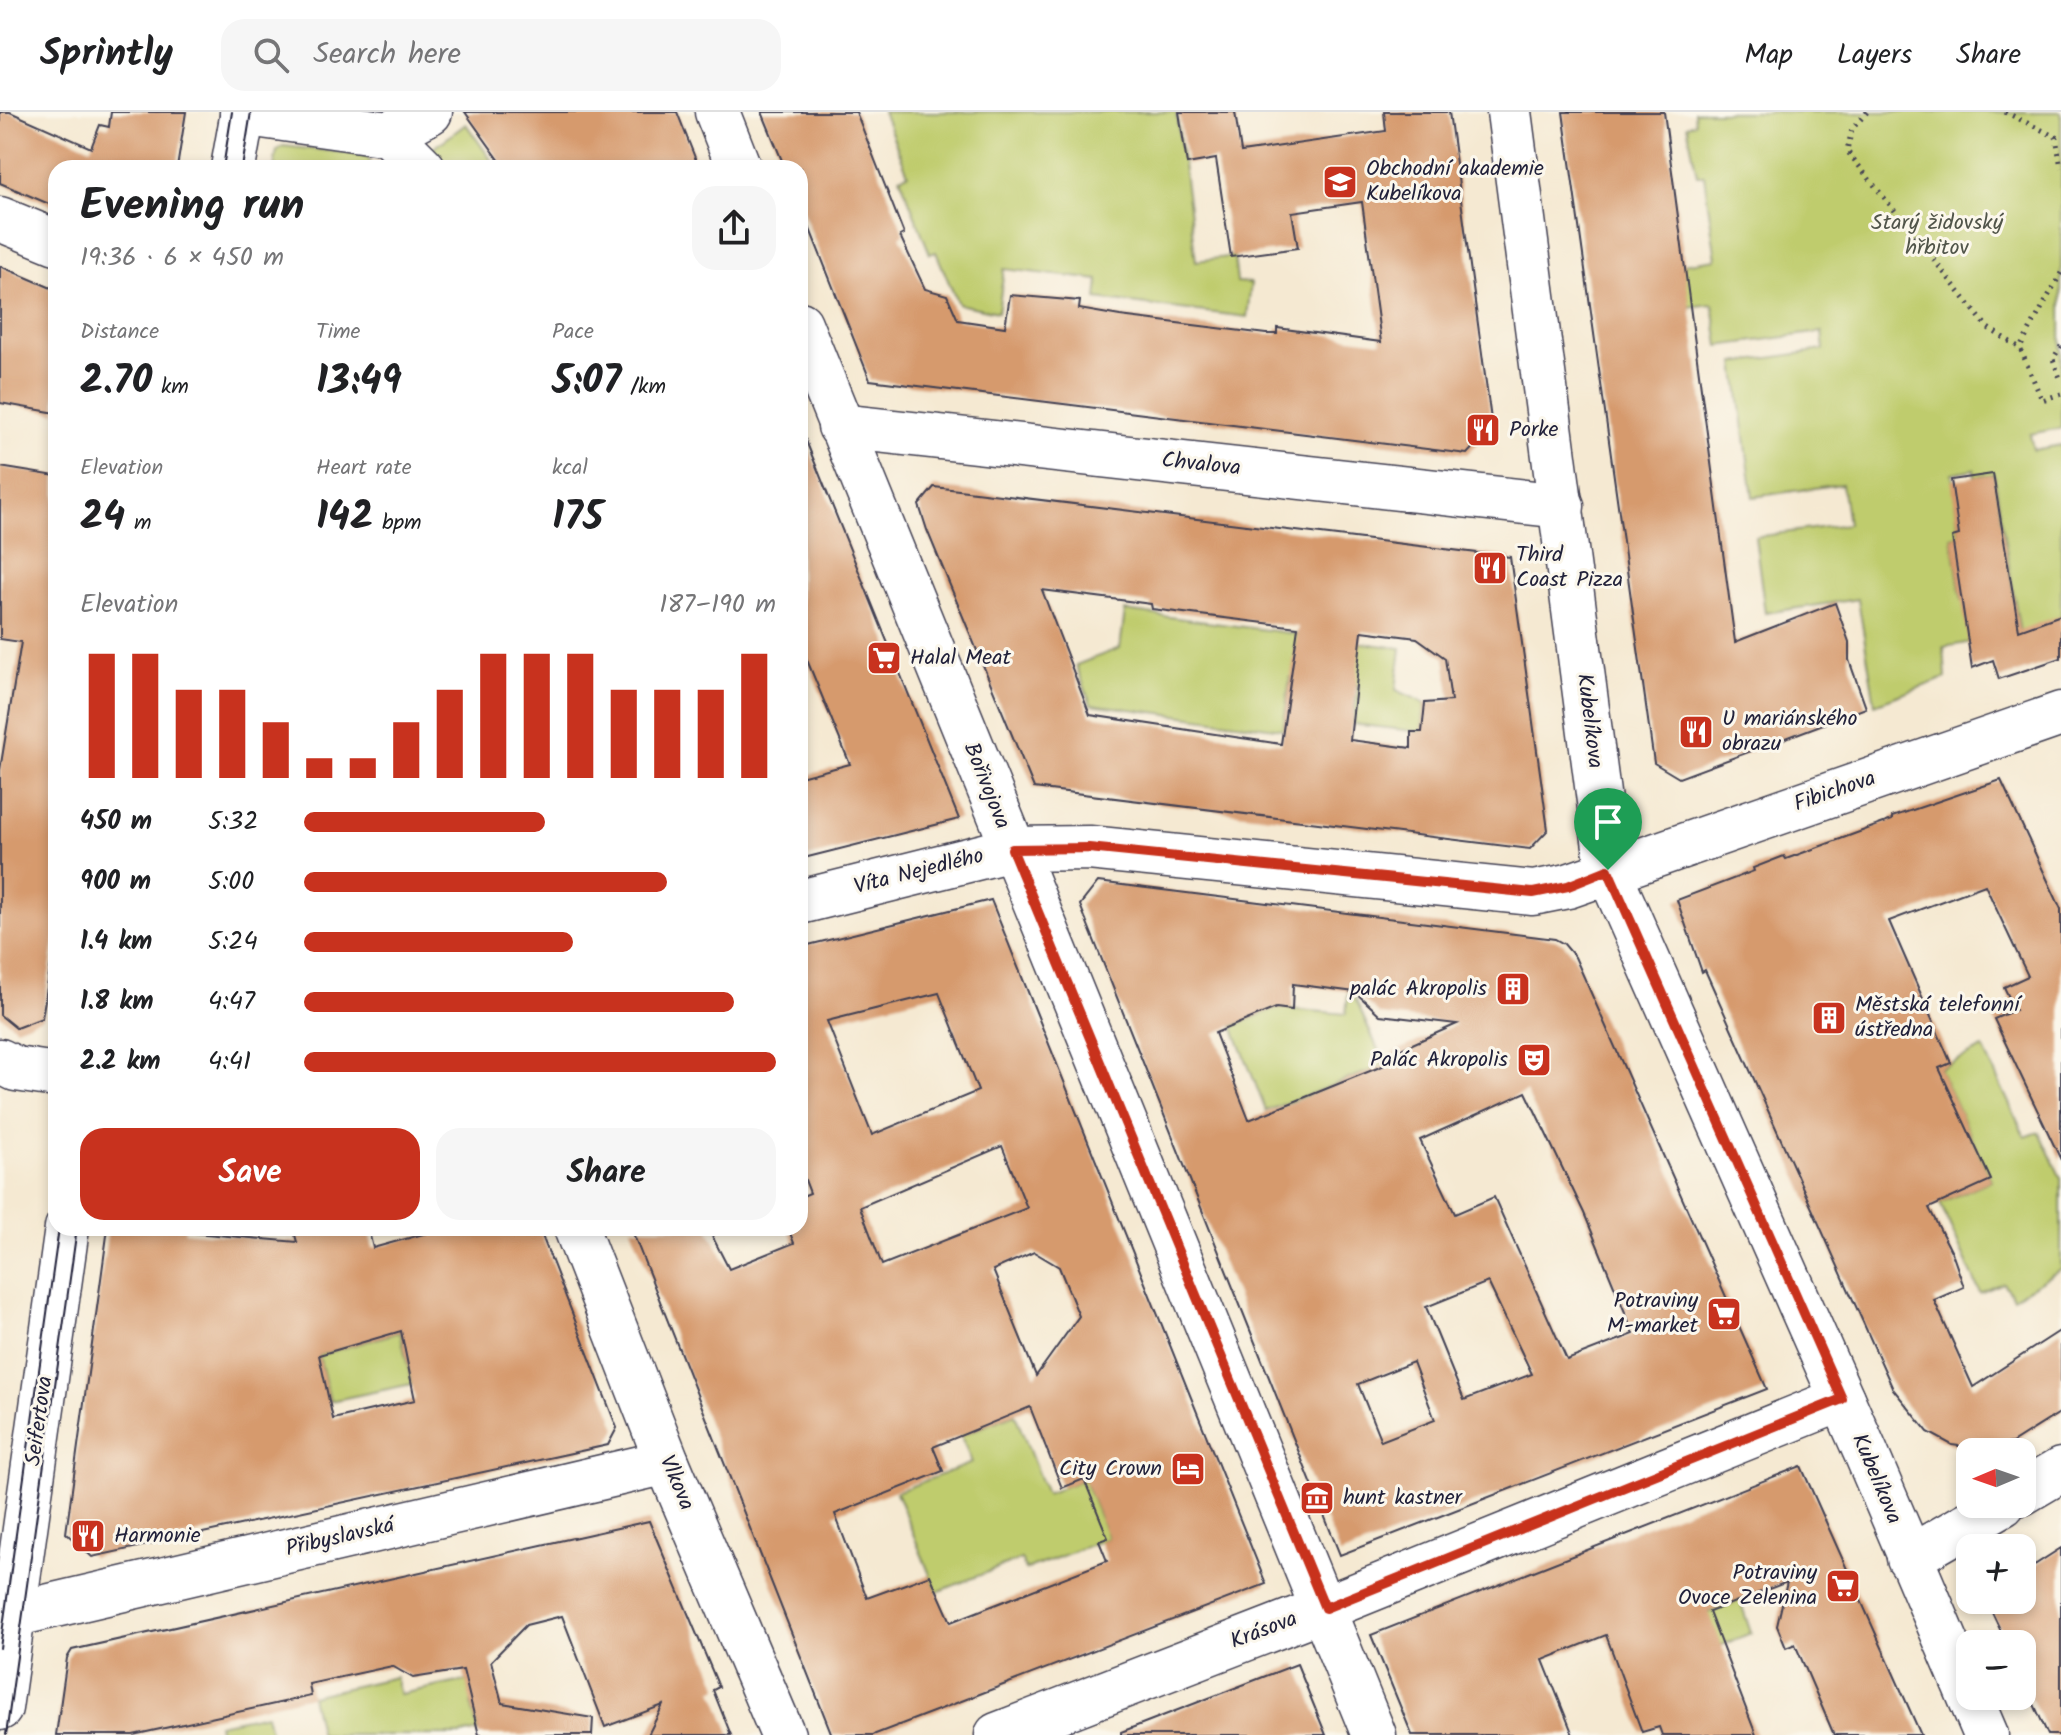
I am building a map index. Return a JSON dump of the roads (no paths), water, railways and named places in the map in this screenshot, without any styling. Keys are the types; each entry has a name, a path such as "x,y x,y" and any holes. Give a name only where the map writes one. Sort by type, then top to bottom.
{"street":[{"path":"234,160 242,113 389,134 430,112"},
{"path":"717,112 736,160"},
{"name":"Kubelíkova","path":"1509,112 1608,870 1842,1399 1986,1735"},
{"path":"389,134 415,160"},
{"path":"0,219 48,239"},
{"name":"Bořivojova","path":"808,344 1325,1608 1374,1735"},
{"name":"Chvalova","path":"840,426 1562,506"},
{"name":"Fibichova","path":"1608,870 2056,730"},
{"name":"Víta Nejedlého","path":"808,900 1012,849 1089,848 1533,893 1568,886 1608,870"},
{"path":"0,1061 16,1069 48,1074"},
{"name":"Seifertova","path":"0,1708 66,1236"},
{"name":"Vlkova","path":"579,1236 667,1462 783,1735"},
{"name":"Krásova","path":"997,1735 1325,1608 1842,1399"},
{"name":"Přibyslavská","path":"12,1615 667,1462"},
{"path":"2036,1485 2061,1470"},
{"path":"1909,1558 1979,1518"}],"tram line":[{"path":"224,160 232,112"},
{"path":"243,160 251,112"},
{"path":"0,1648 58,1236"},
{"path":"6,1735 76,1236"}],"place":[{"name":"Obchodní akademie Kubelíkova","path":"1340,182"},
{"name":"Porke","path":"1483,430"},
{"name":"Third Coast Pizza","path":"1490,568"},
{"name":"Halal Meat","path":"884,658"},
{"name":"U mariánského obrazu","path":"1696,732"},
{"name":"palác Akropolis","path":"1513,989"},
{"name":"Městská telefonní ústředna","path":"1829,1018"},
{"name":"Palác Akropolis","path":"1534,1060"},
{"name":"Potraviny M-market","path":"1724,1314"},
{"name":"City Crown","path":"1188,1469"},
{"name":"hunt kastner","path":"1317,1498"},
{"name":"Harmonie","path":"88,1536"},
{"name":"Potraviny Ovoce Zelenina","path":"1843,1586"}],"park label":[{"name":"Starý židovský hřbitov","path":"1937,236"}]}
